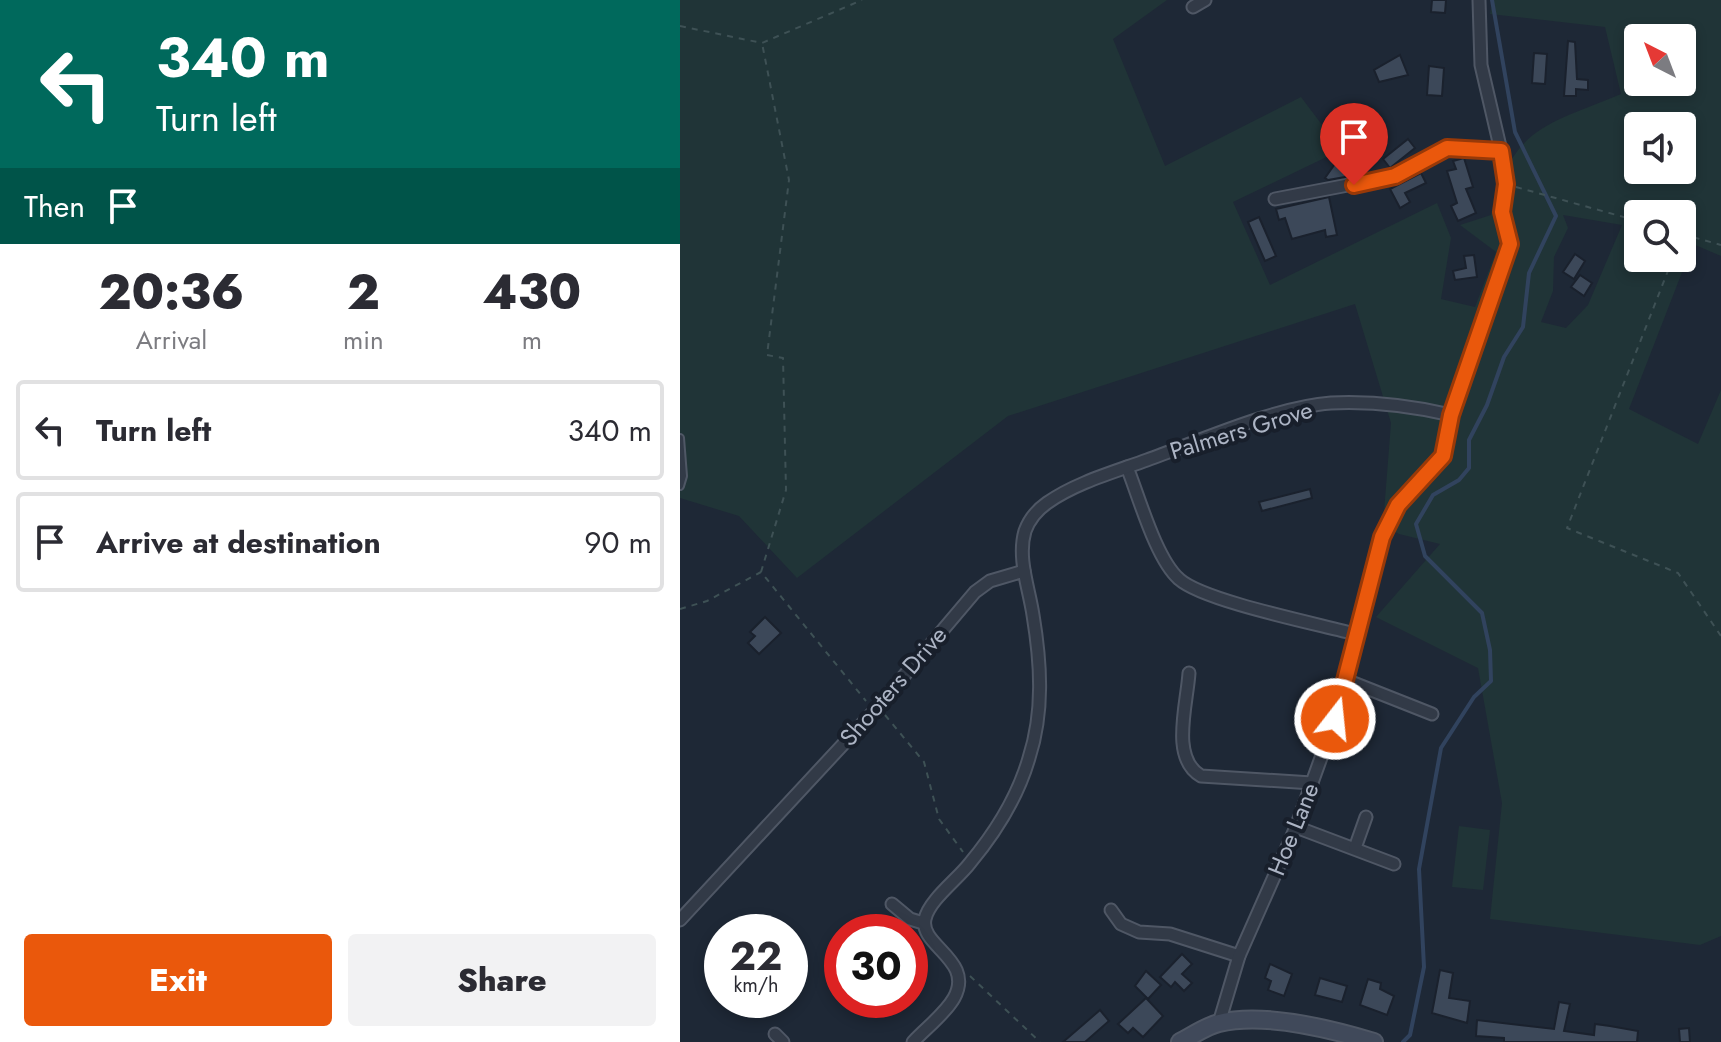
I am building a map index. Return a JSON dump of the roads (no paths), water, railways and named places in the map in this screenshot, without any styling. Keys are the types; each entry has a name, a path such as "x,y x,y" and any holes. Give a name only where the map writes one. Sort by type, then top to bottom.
{"street":[{"path":"1193,7 1205,0"},
{"name":"Hoe Lane","path":"1219,1023 1239,956 1312,783 1346,680 1355,634 1382,537 1398,505 1443,456 1451,415 1510,244 1502,212 1506,184 1501,151 1481,65 1479,0"},
{"path":"1275,199 1395,176 1447,148 1501,151"},
{"name":"Palmers Grove","path":"1024,571 1022,542 1032,516 1063,493 1127,467 1312,406 1406,405 1451,415"},
{"path":"1127,467 1163,556 1179,580 1206,593 1355,634"},
{"path":"926,914 971,863 1001,820 1016,791 1037,730 1039,662 1024,571"},
{"name":"Shooters Drive","path":"680,920 876,709 975,592 990,581 1024,571"},
{"path":"1189,673 1182,756 1189,769 1201,776 1312,783"},
{"path":"1346,680 1432,714"},
{"path":"1355,848 1366,817"},
{"path":"1296,827 1394,864"},
{"path":"892,904 904,914"},
{"path":"1111,910 1121,924 1139,932 1170,934 1239,956"},
{"path":"913,1042 953,1000 958,979 952,963 928,934"},
{"path":"1180,1042 1219,1023 1292,1023 1374,1042"}],"lane":[{"path":"680,438 683,476 680,486"}],"waterway":[{"path":"1403,1042 1410,1035 1424,967 1419,869 1441,748 1474,697 1491,681 1490,650 1482,613 1425,556 1416,524 1433,495 1459,480 1469,468 1469,440 1487,405 1504,357 1523,327 1529,273 1556,216 1515,132 1492,0"}]}
